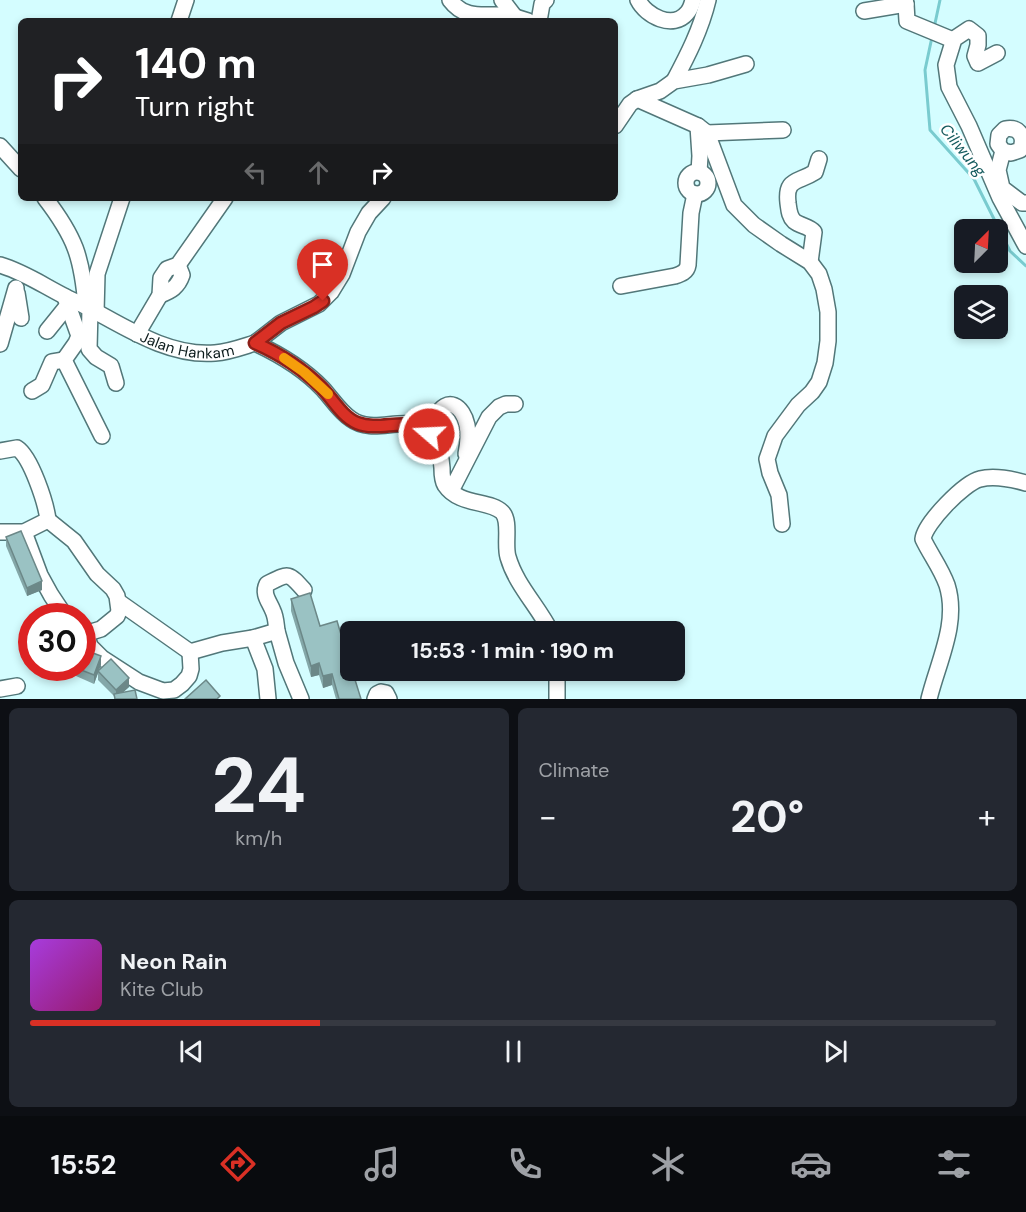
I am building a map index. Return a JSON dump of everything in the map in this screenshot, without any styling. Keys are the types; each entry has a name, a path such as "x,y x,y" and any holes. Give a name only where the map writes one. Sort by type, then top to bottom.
{"street":[{"path":"180,18 186,0"},
{"path":"450,0 468,14 510,18"},
{"path":"502,0 520,18"},
{"path":"540,18 542,4 546,0"},
{"path":"638,0 645,10 662,20 676,20 691,6 704,18"},
{"path":"674,81 693,46 708,0"},
{"path":"864,10 905,2 908,21 948,38 969,29 978,36 975,56 978,63 997,53"},
{"path":"948,38 946,65 948,87 1002,188 1022,203 1026,203"},
{"path":"618,122 630,104 637,99 660,91 674,81 708,75 746,64"},
{"path":"637,99 702,130 783,130"},
{"path":"1022,132 1014,128 1005,129 999,135 998,144 1003,151 993,170 1000,198 1026,246"},
{"path":"621,286 675,276 687,269 691,213 695,194 688,190 686,182 692,173 699,172 702,130"},
{"path":"702,130 734,206 754,225 810,262 819,274 824,289 828,312 828,341 819,382 775,436 767,459 779,495 782,524"},
{"path":"0,146 18,166"},
{"path":"810,262 814,232 792,219 787,193 791,184 815,171 819,159"},
{"path":"47,201 75,245 91,309"},
{"path":"116,383 111,366 96,357 89,349 91,309 97,274 121,201"},
{"path":"137,334 160,295 161,278 167,269 178,265 223,201"},
{"path":"255,343 281,323 319,304 331,292 342,274 358,232 369,213 380,201"},
{"path":"6,267 16,288 21,318"},
{"name":"Jalan Hankam","path":"6,267 37,280 67,301 91,309 137,334 171,347 208,353 229,351 255,343 282,356 322,388 346,416 355,422 378,426 410,424 424,430 440,451 443,480 451,491"},
{"path":"0,344 16,288"},
{"path":"47,331 67,301"},
{"path":"32,391 42,385 52,362 64,360 79,336 67,301"},
{"path":"64,360 102,436"},
{"path":"515,404 500,407 489,417 451,491 472,502 503,513 506,518 508,560 545,621"},
{"path":"436,417 441,409 448,405 458,408 464,415 469,434 464,465"},
{"path":"0,451 17,448 24,455 44,499 48,520 74,541 97,574 115,591 119,602 118,613 106,626 96,631"},
{"path":"929,699 947,642 951,607 946,583 923,539 926,527 960,491 974,480 992,478 1026,483"},
{"path":"0,532 24,532 48,520"},
{"path":"24,532 40,575 56,603"},
{"path":"301,699 286,663 274,614 265,595 265,589 267,584 290,576 304,590"},
{"path":"119,602 190,652"},
{"path":"190,652 277,631"},
{"path":"253,638 265,669 268,699"},
{"path":"96,652 139,682 163,691 174,690 189,676 190,652"},
{"path":"557,681 557,699"},
{"path":"0,690 17,686"},
{"path":"375,699 381,692 386,693 389,699"}],"building":[{"path":"21,531 42,581 27,588 6,537"},
{"path":"310,593 320,626 337,621 340,631 340,681 355,681 361,699 339,699 332,674 323,676 319,663 311,666 291,599"},
{"path":"96,654 101,656 96,670"},
{"path":"111,659 129,678 116,690 98,671"},
{"path":"206,680 220,696 217,699 185,699"},
{"path":"135,690 137,699 115,699 114,694"}],"waterway":[{"name":"Ciliwung","path":"934,28 940,0"},
{"name":"Ciliwung","path":"932,37 925,70 930,130 974,179 1010,251 1026,266"}],"slow traffic":[{"path":"284,358 313,379 328,394"}],"route":[{"path":"323,301 281,323 255,343 294,364 322,388 346,416 355,422 378,426 413,424 429,434"}]}
